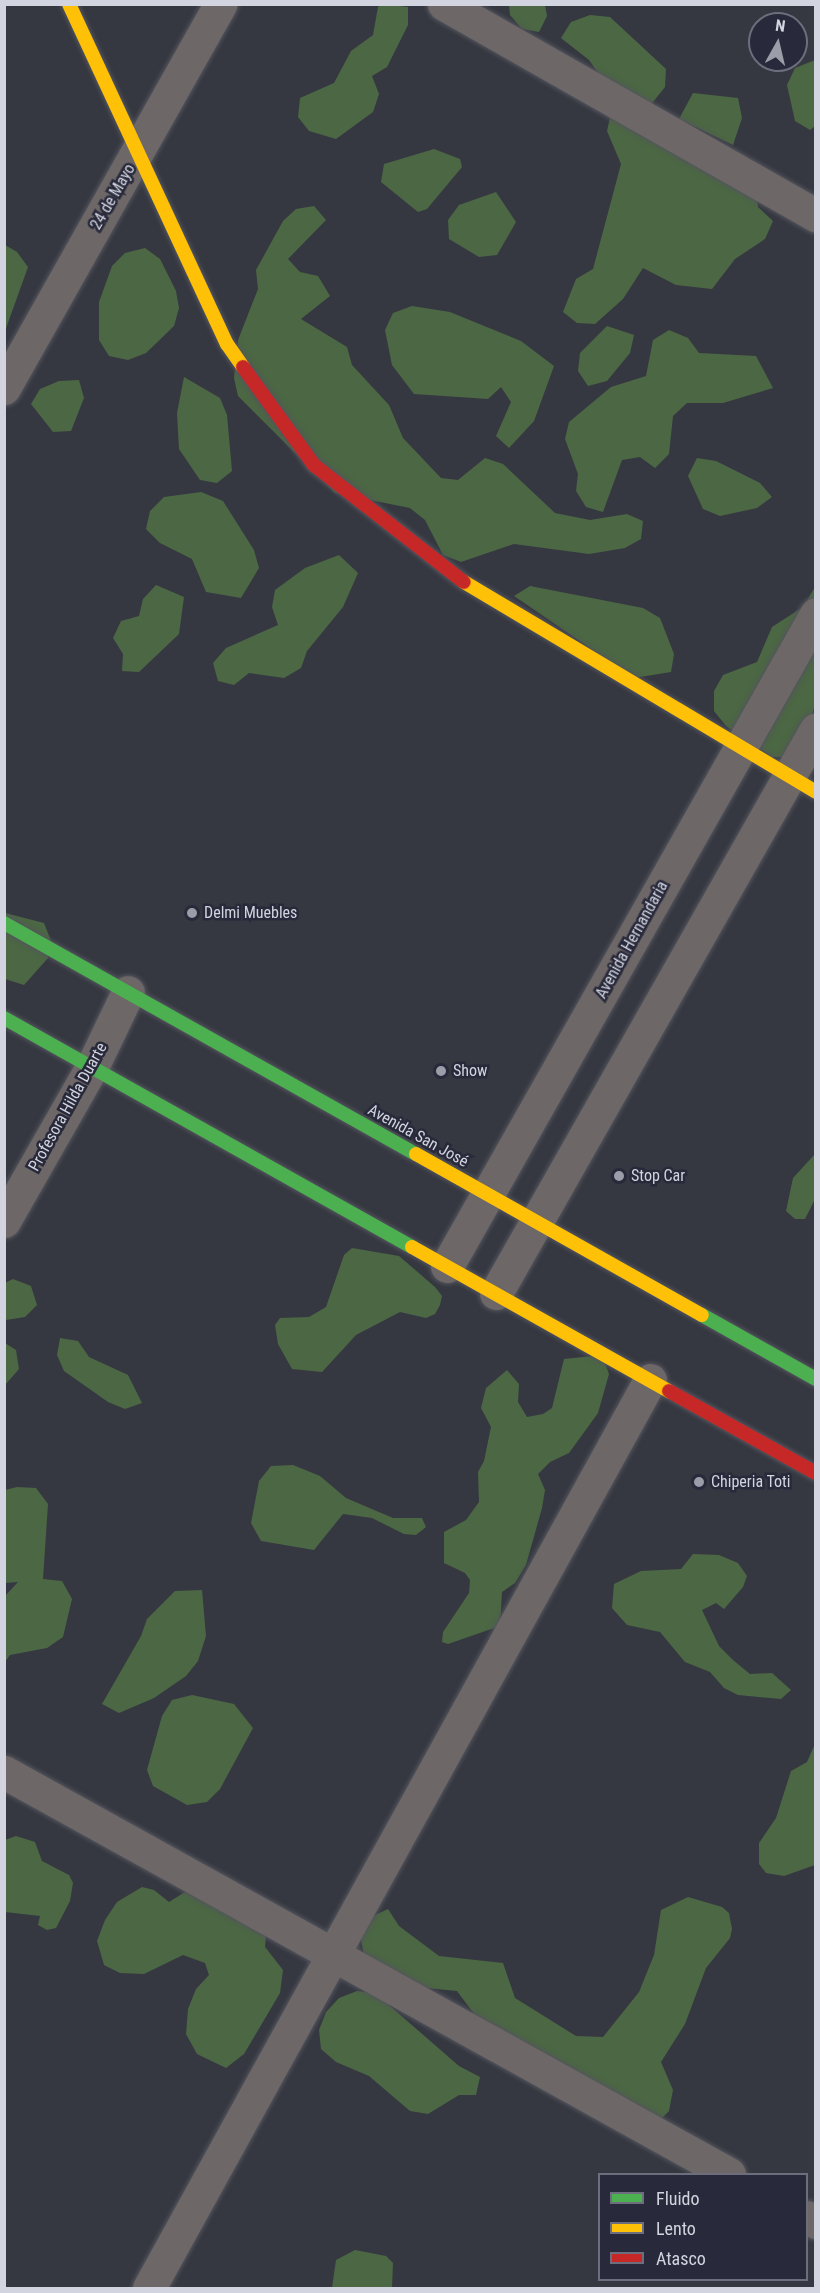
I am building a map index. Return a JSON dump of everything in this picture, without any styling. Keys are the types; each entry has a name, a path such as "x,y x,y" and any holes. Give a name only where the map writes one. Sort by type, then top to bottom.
{"street":[{"path":"69,4 140,151 227,344 314,465 469,586 802,784"},
{"name":"24 de Mayo","path":"4,388 140,151 220,4"},
{"path":"444,4 816,215"},
{"name":"Avenida Hernandaria","path":"447,1266 816,614"},
{"path":"496,1293 802,784 816,729"},
{"name":"Avenida San José","path":"4,923 816,1379"},
{"name":"Profesora Hilda Duarte","path":"4,1221 92,1067 128,992"},
{"path":"4,1018 816,1473"},
{"path":"148,2289 650,1380"},
{"path":"4,1772 725,2173"}],"green space":[{"path":"382,4 408,7 408,25 387,67 372,76 379,94 373,112 336,139 309,131 298,117 300,98 334,83 351,51 373,35 378,7"},
{"path":"509,5 545,5 547,16 539,32 522,29 510,15"},
{"path":"590,15 610,17 666,69 665,87 653,102 637,110 621,106 589,60 561,38 571,22"},
{"path":"815,60 815,126 810,130 795,121 787,85 793,72 808,72 808,63"},
{"path":"693,93 738,98 742,118 733,145 679,119"},
{"path":"611,113 754,169 758,207 773,221 765,239 735,259 712,289 676,285 643,268 623,299 595,324 577,323 563,312 576,279 593,269 621,164 607,131"},
{"path":"434,149 460,159 462,167 427,209 418,212 381,182 384,164"},
{"path":"496,192 516,222 497,255 479,257 449,239 448,220 459,205"},
{"path":"314,206 326,220 288,259 300,272 318,276 330,296 301,319 347,347 352,365 389,405 403,438 441,478 458,480 485,458 503,464 555,513 590,520 627,514 643,521 641,539 625,548 589,554 514,544 461,562 443,555 425,520 410,508 335,493 238,396 234,378 238,340 258,289 256,270 283,221 296,209"},
{"path":"5,245 17,252 28,267 5,331"},
{"path":"145,248 160,259 176,291 179,308 174,326 146,353 128,360 109,356 99,340 99,302 112,266 125,253"},
{"path":"412,306 450,312 521,341 554,366 534,421 509,448 496,436 511,402 501,387 488,399 414,394 392,365 385,330 393,313"},
{"path":"607,326 634,335 630,353 607,381 588,386 578,371 580,353"},
{"path":"669,330 688,338 699,353 756,356 773,388 723,403 687,403 673,416 669,454 655,468 640,457 622,460 603,512 586,507 576,491 578,474 565,439 569,422 611,387 646,376 653,340"},
{"path":"184,377 220,398 227,415 232,471 217,483 200,480 179,449 177,413"},
{"path":"79,380 84,398 71,431 53,432 31,404 40,389 59,381"},
{"path":"697,458 716,461 760,483 772,497 757,508 720,516 703,509 688,476"},
{"path":"201,492 223,501 254,550 259,568 241,598 206,592 192,559 160,543 146,529 150,511 164,497"},
{"path":"339,555 358,573 343,607 307,651 301,668 284,678 249,673 234,685 218,681 213,663 226,648 278,625 272,607 275,590 305,568"},
{"path":"156,585 184,597 179,634 139,672 122,671 123,654 113,638 121,621 139,616 143,599"},
{"path":"530,586 643,608 660,618 674,654 671,672 634,678 514,596"},
{"path":"815,587 815,705 804,743 792,757 772,757 726,726 714,711 714,691 723,675 757,662 772,627 803,607"},
{"path":"5,913 44,923 51,941 48,958 24,985 5,979"},
{"path":"815,1154 815,1199 805,1219 795,1219 786,1211 793,1178"},
{"path":"352,1248 399,1256 435,1287 442,1296 440,1305 435,1314 426,1318 400,1312 356,1335 322,1372 292,1369 278,1344 275,1325 280,1318 309,1317 326,1307 344,1255"},
{"path":"13,1279 31,1286 37,1305 25,1317 6,1320 5,1283"},
{"path":"60,1338 78,1341 89,1357 128,1375 142,1403 125,1409 108,1402 64,1371 57,1355"},
{"path":"5,1343 16,1350 19,1369 5,1385"},
{"path":"602,1355 609,1374 598,1413 569,1453 550,1462 538,1474 545,1490 542,1508 526,1565 515,1583 502,1592 500,1626 448,1644 442,1642 443,1632 469,1593 470,1580 465,1573 444,1563 444,1532 466,1520 479,1502 478,1472 484,1461 491,1427 481,1408 486,1388 507,1370 519,1384 518,1402 527,1417 543,1414 552,1408 564,1359"},
{"path":"293,1465 320,1476 346,1498 393,1518 422,1518 426,1527 416,1535 404,1534 372,1518 343,1514 314,1550 261,1541 251,1523 259,1481 271,1466"},
{"path":"17,1487 36,1488 48,1504 43,1579 62,1581 72,1599 63,1637 47,1648 10,1655 5,1662 5,1596 18,1582 5,1583 5,1490"},
{"path":"693,1554 719,1555 738,1563 747,1576 743,1587 724,1609 716,1603 702,1610 719,1646 733,1660 750,1674 772,1673 791,1690 781,1699 738,1695 724,1688 710,1672 685,1662 660,1632 627,1625 612,1608 614,1584 641,1571 681,1569"},
{"path":"202,1590 206,1636 198,1661 186,1676 154,1698 119,1713 102,1704 141,1636 147,1619 175,1591"},
{"path":"192,1695 234,1704 253,1728 220,1789 207,1802 187,1805 153,1786 147,1770 162,1716 172,1700"},
{"path":"815,1744 815,1865 784,1876 766,1873 759,1864 759,1843 776,1818 791,1771 807,1762"},
{"path":"16,1836 35,1842 42,1861 69,1875 73,1883 70,1901 56,1928 47,1930 38,1925 40,1916 5,1912 5,1840"},
{"path":"142,1887 154,1890 169,1902 185,1892 222,1897 267,1925 265,1947 283,1970 280,1993 244,2054 226,2068 197,2054 186,2034 188,2009 196,1989 209,1975 205,1963 183,1955 144,1974 120,1973 104,1965 97,1941 105,1920 117,1902"},
{"path":"688,1897 722,1907 729,1913 732,1929 730,1938 706,1968 685,2024 661,2062 673,2090 669,2111 662,2118 643,2117 486,2030 457,1991 396,1985 367,1972 358,1923 388,1909 399,1926 439,1956 503,1963 515,1998 576,2036 603,2037 639,1992 654,1955 661,1910"},
{"path":"357,1991 375,1993 459,2066 480,2077 476,2095 459,2095 428,2114 410,2111 369,2076 336,2062 321,2049 319,2030 326,2012 339,1998"},
{"path":"355,2250 386,2256 393,2263 392,2288 332,2288 336,2260"}],"traffic: fast":[{"path":"4,923 416,1154"},
{"path":"4,1018 412,1247"},
{"path":"702,1315 816,1379"}],"traffic: slow":[{"path":"69,4 227,344 243,367"},
{"path":"464,582 816,792"},
{"path":"416,1154 702,1315"},
{"path":"412,1247 669,1391"}],"traffic: jam":[{"path":"243,367 314,465 464,582"},
{"path":"669,1391 816,1473"}],"place":[{"name":"Delmi Muebles","path":"192,913"},
{"name":"Show","path":"441,1071"},
{"name":"Stop Car","path":"619,1176"},
{"name":"Chiperia Toti","path":"699,1482"}]}
